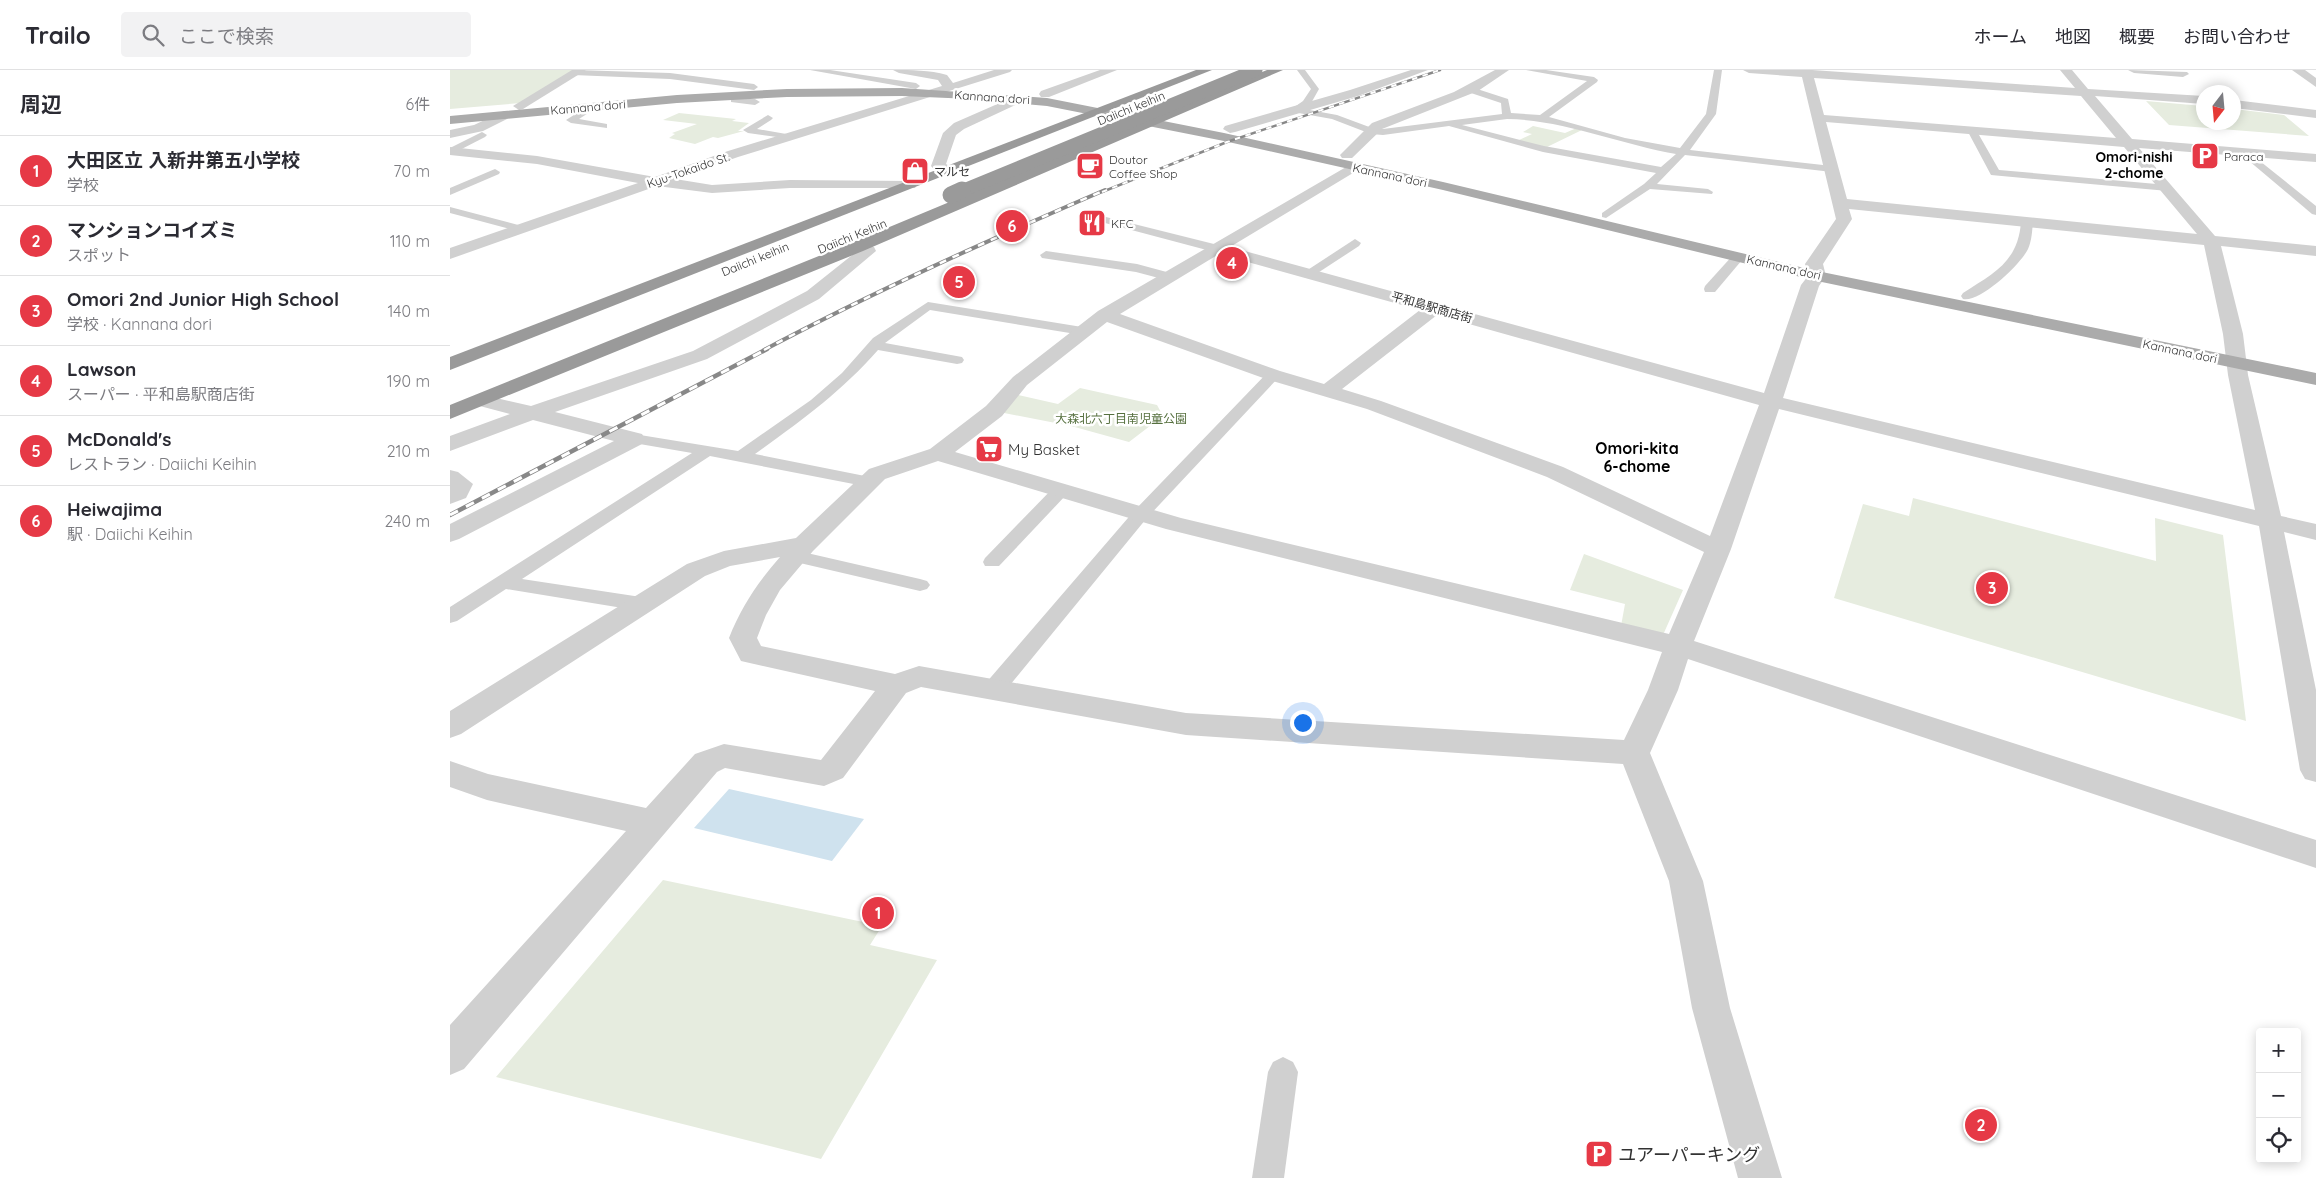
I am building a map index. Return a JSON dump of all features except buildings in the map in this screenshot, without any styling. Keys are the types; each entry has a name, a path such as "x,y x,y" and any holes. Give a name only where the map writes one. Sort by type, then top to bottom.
{"highway":[{"path":"1139,114 1206,70"},
{"name":"Daiichi keihin","path":"450,379 1226,70"},
{"path":"450,413 857,247 1139,114 1205,86 1255,70"},
{"name":"Daiichi Keihin","path":"450,404 527,369 1255,70"},
{"path":"968,163 1004,156 1078,135 1278,70"},
{"path":"450,364 1100,111"}],"main road":[{"name":"Kannana dori","path":"450,112 684,91 841,85 922,89 1139,114 1230,129 1350,161 1738,257 1968,296 2236,357 2316,379"},
{"name":"Kannana dori","path":"450,120 734,95 951,87 1045,94 1606,215 1816,270 2236,357 2316,367"}],"street":[{"path":"899,70 942,77 951,87 1006,70"},
{"path":"1045,94 1111,70"},
{"path":"1230,129 1422,70"},
{"path":"896,685 751,654 744,638 752,615 770,585 799,550 877,474 938,454 994,411 1020,381 1082,331 1105,315 1218,249 1350,161 1356,150 1375,127 1411,111 1472,90 1503,70"},
{"path":"1749,70 1806,72 2084,91 2196,91"},
{"path":"2066,70 2211,241 2270,521 2315,762"},
{"path":"2134,70 2180,72 2196,86"},
{"path":"2298,70 2316,83"},
{"path":"519,106 578,71"},
{"path":"1760,1178 1712,1008 1686,881 1634,753 1663,690 1678,646 1718,549 1810,285 1816,270 1844,219 1806,72"},
{"name":"Kyu-Tokaido St.","path":"450,254 518,228 789,137 922,89"},
{"path":"949,170 938,166 950,133 970,120 1018,99"},
{"path":"2241,105 2316,114"},
{"path":"450,134 478,128 504,115"},
{"path":"1819,118 2316,158"},
{"path":"450,151 536,160 654,181 712,189 790,184 910,185"},
{"path":"1840,203 2316,250"},
{"path":"450,444 532,413 700,355 813,295 868,250 857,247"},
{"name":"平和島駅商店街","path":"1218,249 1310,272 1770,401 2316,532"},
{"path":"1327,392 1434,308"},
{"path":"1105,315 1273,375 1374,405 1555,472 1718,549"},
{"path":"483,401 634,439"},
{"path":"450,534 634,439"},
{"path":"938,454 1140,515 1678,646 2316,854"},
{"path":"450,478 461,483 457,494 450,497"},
{"path":"450,726 640,604 710,563 724,559 799,550"},
{"path":"450,1055 706,764 724,756 824,772 832,768 896,685 919,676 1186,724 1634,753"},
{"path":"450,774 487,787 653,823"}],"lane":[{"path":"814,70 922,89"},
{"path":"1296,110 1307,103 1316,89 1301,70"},
{"path":"1530,70 1594,80 1542,118"},
{"path":"1606,215 1648,186 1682,153 1711,114 1718,70"},
{"path":"578,71 670,76 754,87"},
{"path":"1472,90 1505,101 1507,116"},
{"path":"734,95 734,100 755,102"},
{"path":"593,106 571,120 604,126"},
{"path":"1296,110 1334,117 1371,131 1425,128 1507,116 1561,120 1636,144 1682,153 1832,170"},
{"path":"768,118 748,130 789,137"},
{"path":"1449,124 1543,149 1664,171"},
{"path":"1972,130 1995,172 2168,188"},
{"path":"450,151 482,135"},
{"path":"2246,152 2316,212"},
{"path":"450,192 495,172"},
{"path":"1648,186 1708,192"},
{"path":"450,210 518,228"},
{"name":"平和島駅商店街","path":"1094,218 1218,249"},
{"path":"1968,296 2019,258 2028,239 2027,222"},
{"path":"1310,272 1355,243"},
{"path":"1046,255 1137,268 1170,277"},
{"path":"1710,289 1738,257"},
{"path":"741,456 816,403 847,376 874,345 928,306 1082,331"},
{"path":"874,345 957,360"},
{"path":"992,690 1140,515 1273,375"},
{"path":"634,439 741,456 869,482"},
{"path":"450,616 708,450"},
{"path":"992,562 1060,490"},
{"path":"799,550 920,585"},
{"path":"503,582 640,604"},
{"path":"1268,1178 1284,1072"}],"green space":[{"path":"450,70 579,70 521,103 450,109"},
{"path":"2146,101 2196,105 2196,127 2169,125"},
{"path":"2241,110 2284,115 2309,136 2233,130 2241,130"},
{"path":"679,113 736,119 732,121 749,123 738,131 744,131 718,138 713,137 695,144 669,138 675,134 672,133 697,124 663,120"},
{"path":"1533,126 1565,133 1579,127 1584,129 1547,147 1517,141 1532,134 1523,132"},
{"name":"大森北六丁目南児童公園","path":"1080,388 1157,405 1163,416 1129,442 1071,426 994,411 1009,393 1058,404"},
{"path":"1913,498 2156,561 2155,518 2223,535 2246,721 1834,598 1863,504 1909,516"},
{"path":"1584,554 1683,590 1663,635 1621,626 1625,604 1570,590"},
{"path":"663,880 882,926 870,945 937,960 821,1159 496,1077"}],"water":[{"path":"729,789 864,819 832,861 694,828"}],"railway":[{"path":"1102,192 1227,142 1440,70"},
{"path":"764,350 848,307 933,267 1105,190"},
{"path":"450,515 767,349"}],"place":[{"name":"Paraca","path":"2205,156"},
{"name":"Doutor Coffee Shop","path":"1090,166"},
{"name":"マルセ","path":"915,171"},
{"name":"KFC","path":"1092,223"},
{"name":"Heiwajima","path":"1012,226"},
{"name":"Lawson","path":"1232,263"},
{"name":"McDonald's","path":"959,282"},
{"name":"My Basket","path":"989,449"},
{"name":"Omori 2nd Junior High School","path":"1992,588"},
{"name":"大田区立 入新井第五小学校","path":"878,913"},
{"name":"マンションコイズミ","path":"1981,1125"},
{"name":"ユアーパーキング","path":"1599,1154"}],"district":[{"name":"Omori-nishi 2-chome","path":"2134,165"},
{"name":"Omori-kita 6-chome","path":"1637,457"}]}
